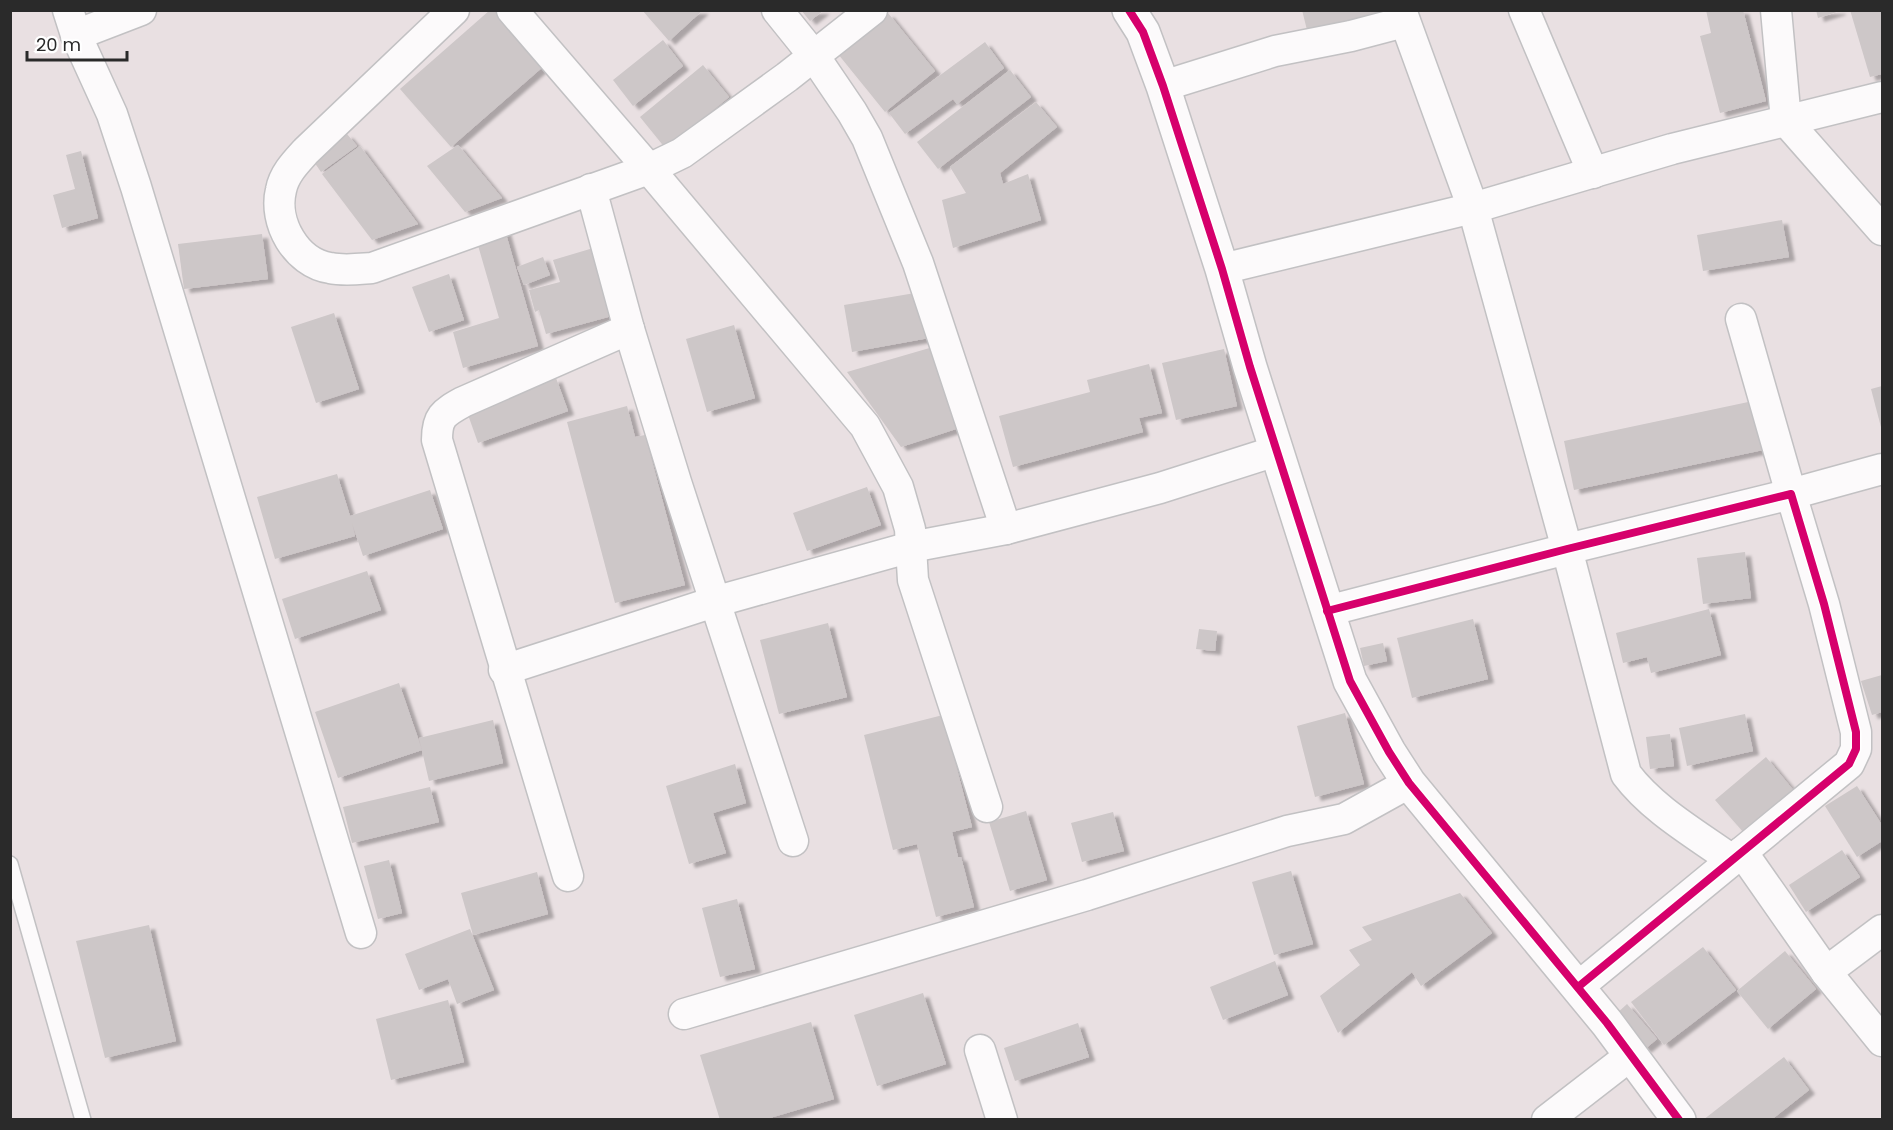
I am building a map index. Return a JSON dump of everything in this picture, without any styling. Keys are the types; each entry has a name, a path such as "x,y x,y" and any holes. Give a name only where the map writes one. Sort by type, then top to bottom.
{"street":[{"path":"141,10 72,23 112,114 136,187 362,933"},
{"path":"454,10 306,151 289,171 281,189 279,208 284,228 295,248 307,259 328,268 350,270 372,268 649,169 682,153 814,56 872,10"},
{"path":"512,10 865,426 898,487 910,529 913,580 987,807"},
{"path":"777,10 814,56 867,138 918,263 1006,529"},
{"path":"1129,10 1143,32 1162,86 1222,269 1276,451 1350,681 1409,783 1578,987 1679,1119"},
{"path":"1524,10 1593,172"},
{"path":"1776,10 1786,121 1882,230"},
{"path":"1162,86 1275,51 1351,36 1402,16 1473,208 1626,774 1651,802 1737,856 1882,1041"},
{"path":"1222,269 1473,208 1672,149 1882,97"},
{"path":"591,189 629,329 714,602 793,841"},
{"path":"1578,987 1849,764 1856,749 1856,732 1824,604 1741,319"},
{"path":"568,876 504,670 437,440 437,423 449,410 463,402 629,329"},
{"path":"504,670 714,602 911,547 1006,529 1160,489 1276,451"},
{"path":"1327,611 1882,469"},
{"path":"684,1014 1087,895 1287,831 1344,819 1409,783"},
{"path":"1826,972 1882,930"},
{"path":"980,1050 1002,1119"},
{"path":"1547,1119 1631,1055"}],"lane":[{"path":"10,864 83,1119"}],"building":[{"path":"490,10 497,10 545,65 451,147 400,89"},
{"path":"642,10 703,10 669,41"},
{"path":"801,10 824,10 810,21"},
{"path":"1302,10 1388,10 1390,18 1309,38"},
{"path":"1706,10 1743,10 1766,101 1720,113 1700,36 1711,33"},
{"path":"1816,10 1840,10 1840,11 1818,18"},
{"path":"1850,10 1882,10 1882,74 1870,77"},
{"path":"888,13 935,71 885,112 838,54"},
{"path":"663,40 683,66 633,106 613,80"},
{"path":"985,42 1004,68 957,104 953,99 905,134 889,113"},
{"path":"703,65 729,97 666,149 640,117"},
{"path":"1010,70 1031,97 938,169 917,142"},
{"path":"1036,102 1057,127 1000,173 1003,184 1028,174 1041,220 953,248 942,200 966,193 950,167"},
{"path":"347,134 357,146 321,172 312,159"},
{"path":"458,145 502,198 465,212 427,166"},
{"path":"360,146 418,224 372,240 322,174"},
{"path":"81,151 98,218 62,228 53,195 75,189 66,155"},
{"path":"1782,220 1789,257 1703,271 1697,235"},
{"path":"504,227 538,346 463,368 453,332 499,318 475,235"},
{"path":"262,234 268,279 184,289 178,244"},
{"path":"600,246 619,314 546,334 539,310 535,312 529,290 560,282 553,260"},
{"path":"543,257 550,275 524,285 517,267"},
{"path":"449,274 464,320 429,332 412,287"},
{"path":"921,292 929,338 852,352 844,305"},
{"path":"334,313 359,389 316,403 291,327"},
{"path":"734,325 755,398 707,412 686,339"},
{"path":"933,347 959,428 901,447 847,372"},
{"path":"1224,349 1237,406 1176,420 1162,363"},
{"path":"1149,364 1162,413 1139,418 1143,432 1013,467 999,416 1090,392 1087,380"},
{"path":"556,378 568,411 478,443 466,409"},
{"path":"1882,386 1882,431 1871,389"},
{"path":"1753,401 1763,450 1574,490 1564,441"},
{"path":"627,406 635,437 645,435 685,585 615,603 567,422"},
{"path":"337,474 350,516 430,490 443,529 363,556 352,523 355,536 275,559 257,497"},
{"path":"867,487 881,525 807,551 793,513"},
{"path":"1745,552 1751,598 1703,604 1697,558"},
{"path":"367,571 381,610 295,639 282,599"},
{"path":"1709,609 1721,655 1651,673 1647,657 1623,663 1616,633"},
{"path":"1473,619 1488,679 1412,698 1397,638"},
{"path":"828,623 847,697 779,714 760,640"},
{"path":"1199,629 1217,631 1215,651 1196,649"},
{"path":"1383,643 1387,661 1364,666 1360,648"},
{"path":"1882,675 1882,712 1872,715 1861,681"},
{"path":"399,683 422,750 338,778 315,712"},
{"path":"1345,713 1364,784 1315,797 1297,726"},
{"path":"1745,714 1753,751 1687,766 1679,728"},
{"path":"943,715 972,827 952,832 974,907 936,917 917,844 893,850 864,735"},
{"path":"493,720 503,763 429,781 419,738"},
{"path":"1670,734 1674,766 1650,769 1646,737"},
{"path":"1766,757 1794,791 1744,833 1715,800"},
{"path":"735,764 746,803 713,813 726,853 689,864 666,786"},
{"path":"1857,786 1882,825 1882,841 1857,857 1825,806"},
{"path":"430,787 439,822 352,843 343,807"},
{"path":"1026,811 1047,880 1010,891 989,822"},
{"path":"1113,812 1124,851 1082,862 1071,823"},
{"path":"1842,850 1860,877 1806,912 1789,885"},
{"path":"389,860 402,913 378,919 364,866"},
{"path":"1291,871 1313,944 1274,955 1252,882"},
{"path":"537,872 548,914 473,935 461,893"},
{"path":"1460,893 1492,933 1421,986 1412,972 1338,1033 1320,996 1360,965 1349,950 1372,940 1362,927"},
{"path":"737,899 755,969 720,977 702,908"},
{"path":"149,925 176,1041 105,1058 76,941"},
{"path":"470,929 494,990 457,1004 448,979 419,990 405,954"},
{"path":"1703,947 1736,990 1664,1045 1631,1002"},
{"path":"1785,951 1816,989 1768,1029 1737,991"},
{"path":"1275,961 1288,995 1223,1020 1210,987"},
{"path":"923,993 946,1064 877,1086 854,1015"},
{"path":"448,1000 464,1062 391,1080 376,1019"},
{"path":"1627,1004 1657,1039 1645,1049 1615,1015"},
{"path":"811,1022 834,1099 763,1120 720,1120 700,1055"},
{"path":"1078,1023 1089,1057 1015,1081 1004,1048"},
{"path":"1784,1057 1809,1090 1771,1120 1703,1120"}],"cycle path":[{"path":"1129,10 1143,32 1163,86 1350,681 1409,783 1607,1023 1679,1120"},
{"path":"1327,611 1791,494 1824,604 1856,732 1856,749 1849,764 1578,987"}]}
